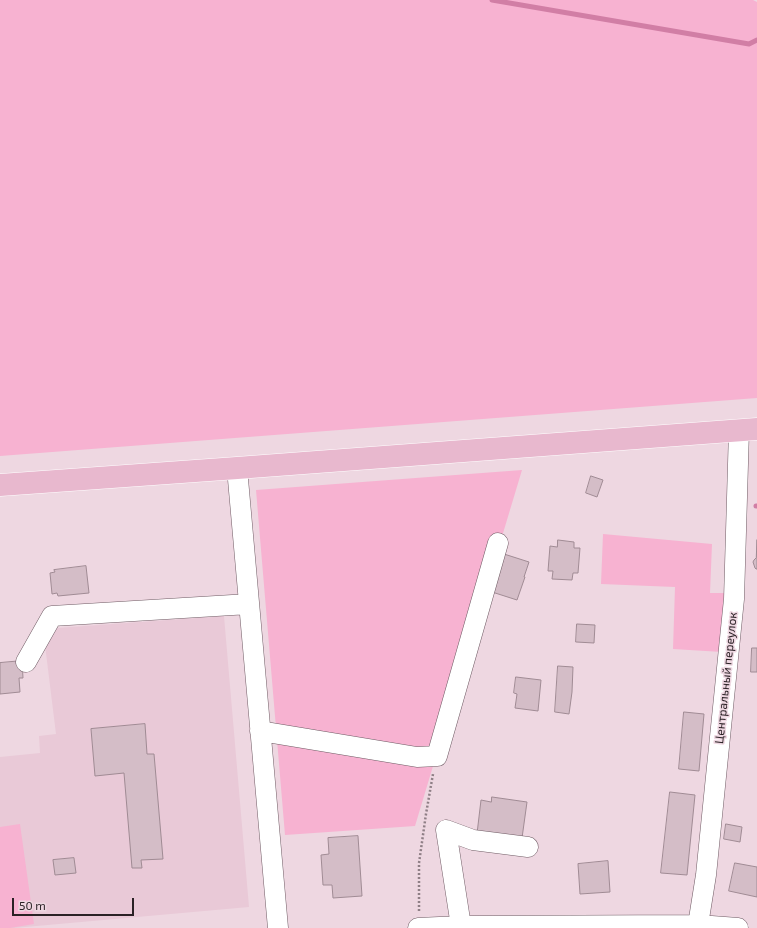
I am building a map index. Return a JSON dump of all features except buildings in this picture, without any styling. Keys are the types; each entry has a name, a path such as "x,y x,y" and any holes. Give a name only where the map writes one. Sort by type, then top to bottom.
{"main road":[{"path":"0,485 748,429"}],"street":[{"name":"Центральный переулок","path":"698,925 706,875 734,599 748,429"},
{"path":"237,468 278,928"},
{"path":"260,731 417,757 437,756 498,543"},
{"path":"26,662 52,616 249,604"},
{"path":"461,926 446,830 473,840 528,847"},
{"path":"418,928 461,926 698,925 738,928"}],"path":[{"path":"418,928 419,863 426,814 437,756"}],"shaded area":[{"path":"0,0 753,0 757,2 757,398 0,456"},
{"path":"522,470 415,826 285,835 256,490"},
{"path":"603,534 712,544 710,593 724,593 722,652 673,649 675,587 601,584"},
{"path":"224,616 249,907 0,928 0,757 40,753 39,736 56,734 45,645 57,628"},
{"path":"20,824 34,924 0,928 0,827"}],"waterway":[{"path":"492,0 749,44 757,40"}]}
